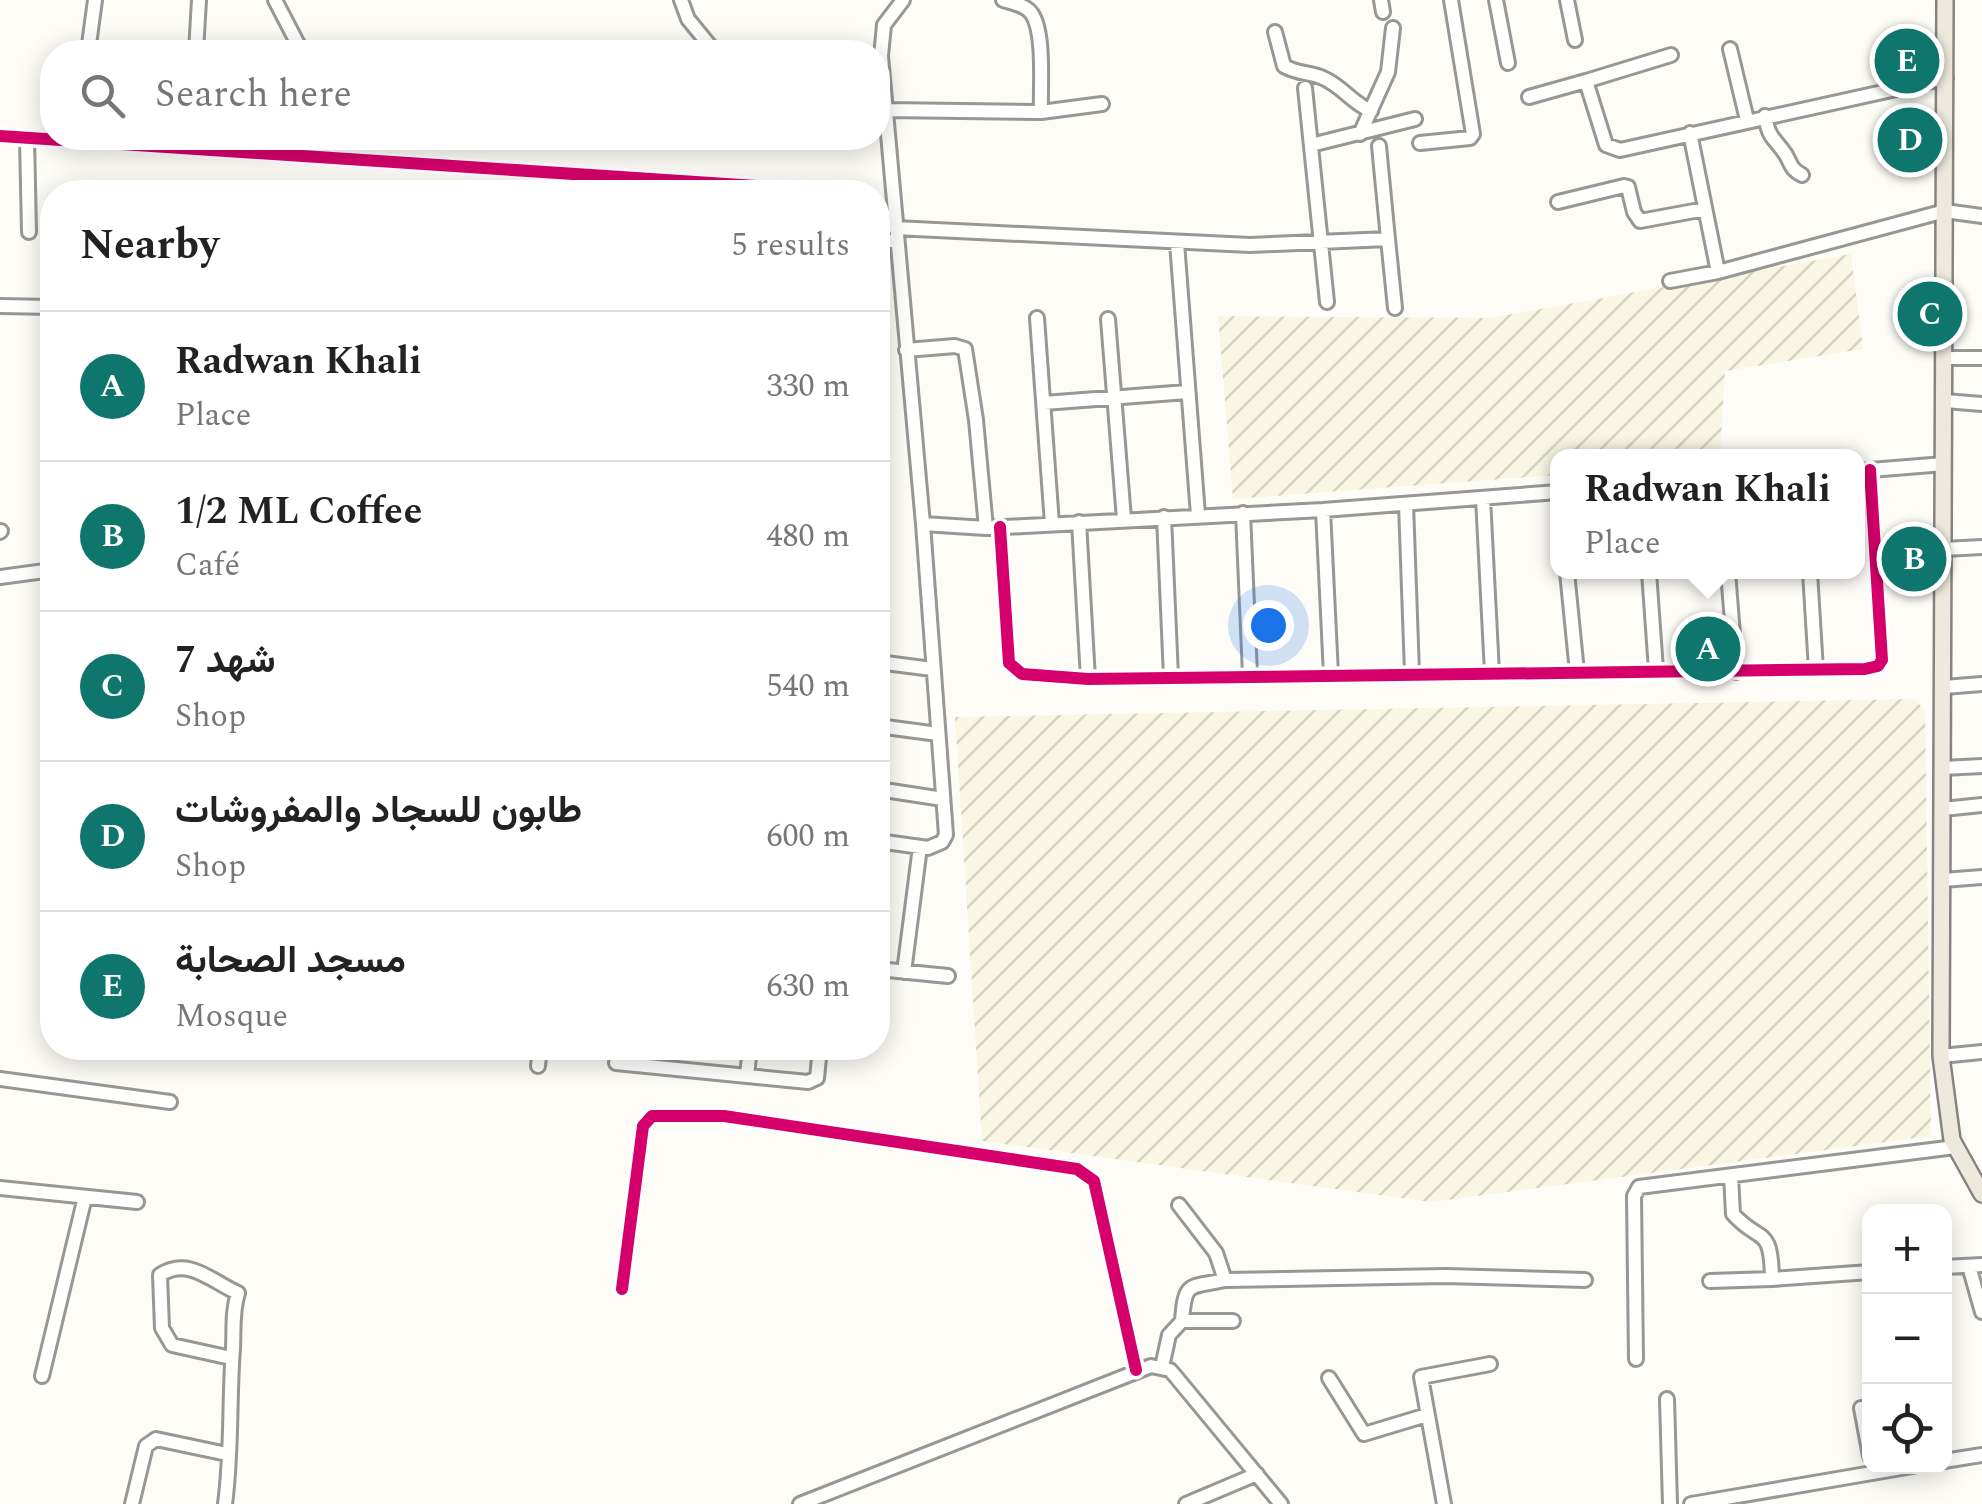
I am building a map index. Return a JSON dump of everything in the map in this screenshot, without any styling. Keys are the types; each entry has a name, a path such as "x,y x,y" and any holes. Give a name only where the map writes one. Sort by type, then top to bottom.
{"main road":[{"path":"1945,0 1942,1056 1947,1116 1955,1147 1982,1194"}],"street":[{"path":"90,40 95,0"},
{"path":"197,40 199,0"},
{"path":"275,0 296,40"},
{"path":"681,0 688,19 705,40"},
{"path":"882,40 882,32 903,0"},
{"path":"1003,0 1024,7 1035,21 1041,112"},
{"path":"1420,143 1470,138 1472,134 1451,0"},
{"path":"1496,0 1508,63"},
{"path":"1567,0 1576,40"},
{"path":"1360,134 1388,72 1392,28"},
{"path":"1275,32 1284,66 1294,72 1320,76 1370,111"},
{"path":"1730,49 1747,120"},
{"path":"1529,97 1671,55"},
{"path":"1586,81 1601,134 1612,149 1946,78"},
{"path":"1305,88 1327,302"},
{"path":"890,110 1041,112 1102,104"},
{"path":"1765,116 1770,138 1785,153 1791,169 1802,175"},
{"path":"1311,145 1414,118"},
{"path":"1690,133 1718,272"},
{"path":"0,136 40,139"},
{"path":"28,138 28,232"},
{"path":"1379,146 1395,308"},
{"path":"206,150 561,174 598,180"},
{"path":"889,150 923,524 945,839 938,845 920,847 890,843"},
{"path":"561,174 561,180"},
{"path":"1558,202 1624,186 1628,187 1640,221 1705,209"},
{"path":"1670,281 1718,272 1945,211 1982,216"},
{"path":"890,237 1250,246 1388,239"},
{"path":"1176,243 1198,514"},
{"path":"0,306 40,306"},
{"path":"1037,318 1052,524"},
{"path":"1108,319 1124,518"},
{"path":"906,350 961,346 968,355 1008,663 1022,674 1088,678 1873,668 1882,660 1865,481"},
{"path":"1945,358 1982,358"},
{"path":"1044,403 1187,392"},
{"path":"1945,401 1982,404"},
{"path":"1865,470 1944,464"},
{"path":"923,524 993,528 1550,493"},
{"path":"1483,498 1492,674"},
{"path":"1406,504 1412,673"},
{"path":"1323,510 1331,675"},
{"path":"1243,513 1250,676"},
{"path":"1164,517 1171,677"},
{"path":"1080,522 1088,678"},
{"path":"1944,549 1982,547"},
{"path":"0,577 40,572"},
{"path":"1568,579 1576,672"},
{"path":"1650,579 1656,670"},
{"path":"1729,579 1736,672"},
{"path":"1810,579 1816,670"},
{"path":"890,664 932,669"},
{"path":"1944,687 1982,684"},
{"path":"890,728 938,734"},
{"path":"1943,768 1982,766"},
{"path":"890,791 944,799"},
{"path":"1943,809 1982,805"},
{"path":"904,972 920,847"},
{"path":"1943,880 1982,877"},
{"path":"890,970 948,976"},
{"path":"1942,1056 1982,1052"},
{"path":"538,1066 539,1060"},
{"path":"747,1075 749,1060"},
{"path":"616,1063 814,1081 818,1060"},
{"path":"0,1079 170,1102"},
{"path":"622,1288 643,1126 652,1116 724,1116 1077,1169 1094,1180 1136,1370"},
{"path":"1636,1359 1635,1191 1639,1187 1955,1147"},
{"path":"1730,1176 1734,1214 1766,1238 1772,1278"},
{"path":"0,1188 137,1202"},
{"path":"42,1376 85,1197"},
{"path":"1179,1204 1211,1244 1225,1280"},
{"path":"1976,1265 1982,1312"},
{"path":"224,1504 230,1461 227,1454 238,1294 200,1270 169,1270 160,1275 162,1328 172,1345 232,1358"},
{"path":"1710,1281 1862,1272"},
{"path":"1162,1367 1169,1335 1182,1321 1184,1294 1190,1288 1225,1280 1446,1276 1585,1280"},
{"path":"1182,1321 1233,1321"},
{"path":"1444,1504 1421,1381 1423,1374 1490,1364"},
{"path":"800,1504 1136,1370 1162,1367 1176,1377 1281,1504"},
{"path":"1329,1378 1364,1434 1427,1416"},
{"path":"1667,1399 1670,1504"},
{"path":"1861,1408 1862,1413"},
{"path":"132,1504 150,1442 227,1454"},
{"path":"1952,1460 1982,1455"},
{"path":"1691,1504 1862,1472"},
{"path":"1186,1504 1257,1474"}],"shaded area":[{"path":"1851,254 1863,349 1725,371 1720,449 1550,449 1550,476 1233,499 1218,316 1490,318"},
{"path":"1912,699 1925,709 1931,1136 1431,1202 982,1141 955,717"}],"cycle path":[{"path":"0,136 40,139"},
{"path":"212,150 665,180"},
{"path":"1000,527 1009,663 1022,674 1088,679 1865,669 1878,666 1882,660 1870,470"},
{"path":"622,1289 643,1126 652,1116 724,1116 1077,1169 1094,1181 1136,1370"}],"place":[{"name":"مسجد الصحابة","path":"1907,61"},
{"name":"طابون للسجاد والمفروشات","path":"1910,140"},
{"name":"شهد 7","path":"1930,314"},
{"name":"1/2 ML Coffee","path":"1914,559"},
{"name":"Radwan Khali","path":"1708,649"}]}
